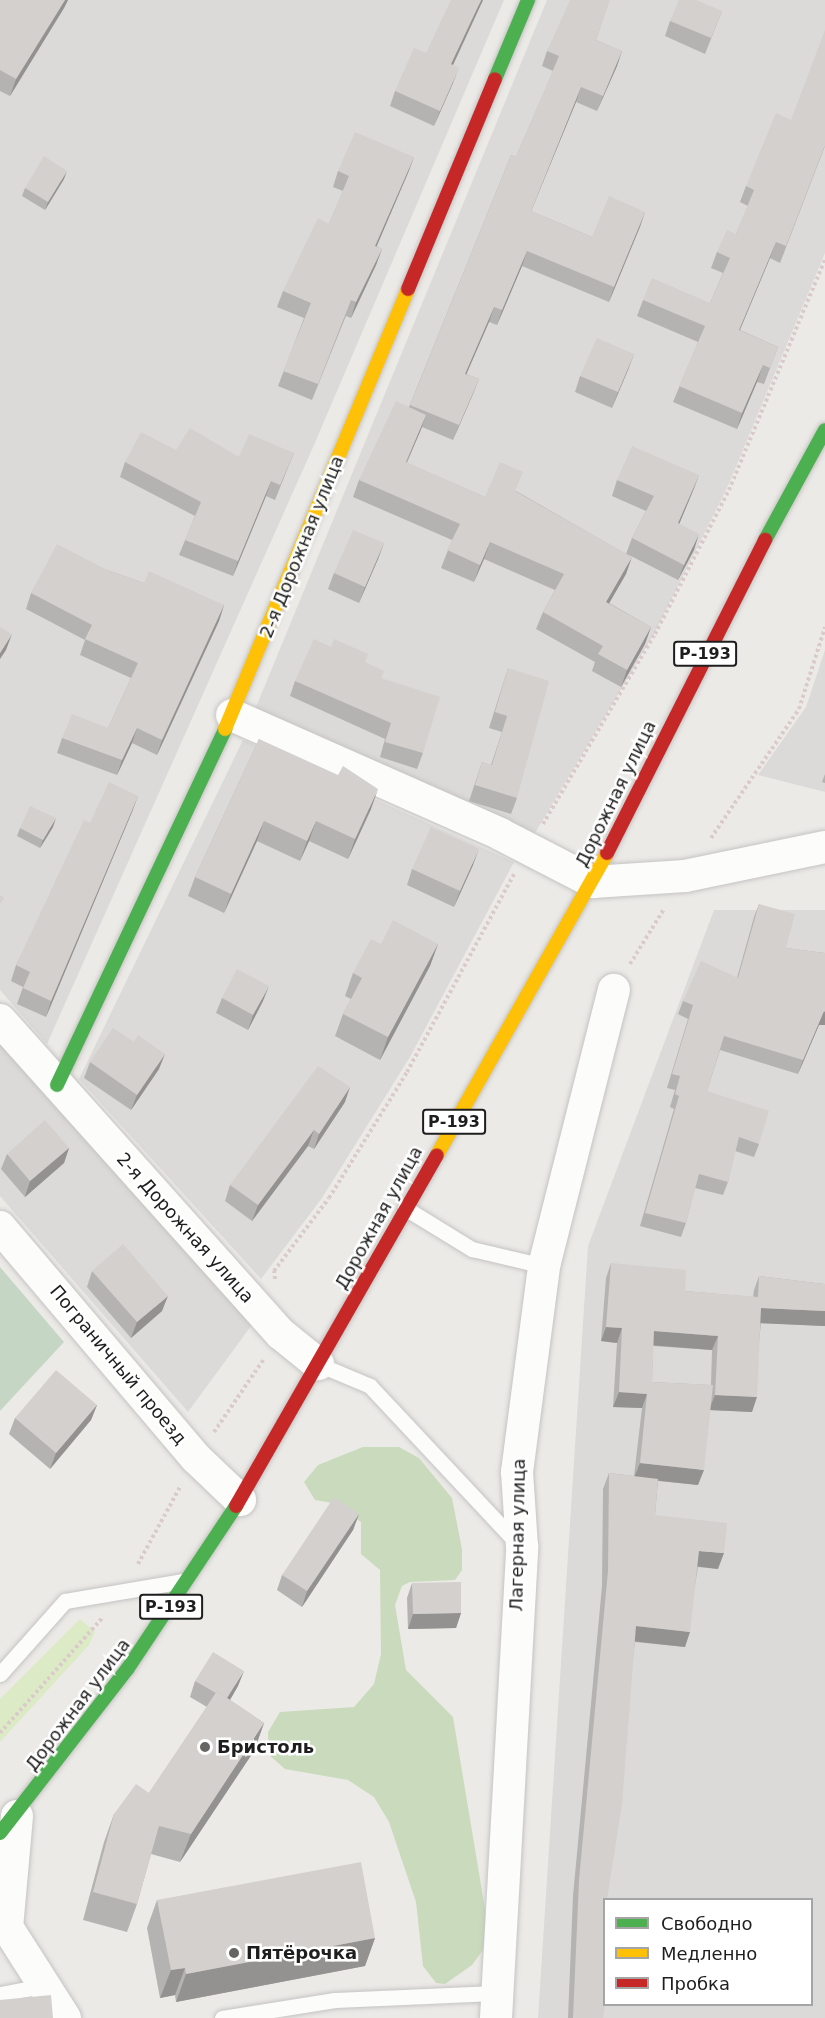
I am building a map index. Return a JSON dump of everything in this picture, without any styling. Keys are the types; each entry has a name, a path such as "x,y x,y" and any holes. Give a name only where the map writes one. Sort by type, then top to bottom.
{"main road":[{"name":"2-я Дорожная улица","path":"57,1085 232,715 528,0"},
{"name":"Дорожная улица","path":"8,1825 189,1581 240,1500 592,882 721,620 825,430"}],"street":[{"path":"232,715 528,849 592,882 685,876 825,847"},
{"name":"Лагерная улица","path":"495,2006 522,1547 517,1472 544,1266 614,990"},
{"name":"2-я Дорожная улица","path":"0,1020 281,1334 318,1365"},
{"name":"Пограничный проезд","path":"0,1227 196,1458 240,1500"},
{"path":"8,1825 7,1927 48,1985 65,2018"}],"lane":[{"path":"405,1208 472,1249 544,1266"},
{"path":"318,1365 370,1386 522,1547"},
{"path":"0,1674 65,1601 125,1587 189,1581"},
{"path":"0,1994 48,1985"},
{"path":"222,2018 297,2012 495,2006"}],"path":[{"path":"0,1733 83,1644 125,1587 196,1458 281,1334 274,1271 328,1198 407,1072 528,849 655,634 729,490 825,259"},
{"path":"614,990 685,876 799,709 825,627"}],"shaded area":[{"path":"0,0 504,0 314,445 47,1044 0,990"},
{"path":"547,0 825,0 825,253 727,488 654,634 535,833 254,712"},
{"path":"825,650 825,792 758,775 806,707"},
{"path":"243,740 514,862 410,1057 322,1198 261,1279 79,1079"},
{"path":"714,910 825,910 825,2018 538,2018 588,1246"},
{"path":"0,1031 254,1322 188,1412 0,1196"}],"green space":[{"path":"0,1267 64,1342 0,1411"},
{"path":"363,1447 399,1447 419,1458 452,1498 462,1549 462,1570 455,1580 410,1582 402,1586 395,1605 406,1670 453,1717 488,1927 486,1946 472,1965 445,1984 436,1983 423,1966 416,1902 389,1822 374,1797 348,1780 285,1769 269,1755 268,1732 280,1712 354,1707 374,1684 381,1654 380,1570 361,1554 361,1522 332,1503 315,1500 304,1482 318,1465"},
{"path":"80,1619 95,1632 89,1645 0,1742 0,1699"}],"building":[{"path":"0,0 65,0 16,79 0,70"},
{"path":"451,0 481,0 451,64 459,68 440,111 395,91 414,48 426,53"},
{"path":"570,0 610,0 596,40 622,51 603,96 581,87 531,211 592,237 609,196 645,212 614,287 527,251 502,310 494,307 465,374 479,379 459,425 410,405 511,155 516,157 559,56 547,51"},
{"path":"679,0 696,0 722,11 711,38 670,21"},
{"path":"825,30 825,145 786,246 776,242 739,330 778,347 770,368 763,365 742,413 679,386 705,326 643,300 652,278 710,303 730,258 717,252 727,230 736,234 754,190 746,186 776,113 791,120"},
{"path":"355,132 414,157 375,246 382,249 356,302 351,300 318,384 283,371 311,303 283,291 318,218 329,224 349,176 338,171"},
{"path":"44,156 67,171 48,202 25,188"},
{"path":"597,338 634,354 618,392 580,376"},
{"path":"396,401 426,415 406,462 485,497 500,462 523,472 515,491 632,557 606,602 651,627 627,670 598,654 603,646 543,612 564,574 490,542 480,565 447,550 460,524 359,480"},
{"path":"190,428 239,457 249,434 294,453 280,485 271,481 238,561 185,540 201,502 125,462 141,432 176,450"},
{"path":"632,446 699,475 678,523 699,534 684,565 632,538 654,496 617,480"},
{"path":"353,530 384,543 365,587 334,573"},
{"path":"57,544 107,570 144,583 149,571 224,605 162,740 137,728 122,760 62,738 72,714 108,728 138,663 85,639 92,625 31,593"},
{"path":"0,627 12,634 0,653"},
{"path":"314,639 331,647 334,639 368,654 365,662 384,671 381,678 440,697 423,753 385,742 391,723 295,681"},
{"path":"508,668 549,681 517,798 475,785 482,762 492,765 507,716 495,712"},
{"path":"259,739 338,775 343,766 378,789 355,839 316,821 307,841 264,821 231,894 195,877"},
{"path":"109,782 138,796 51,1001 23,988 30,972 16,965 84,820 90,823"},
{"path":"30,806 56,818 43,840 20,828"},
{"path":"431,827 479,849 460,891 412,869"},
{"path":"759,904 795,914 786,948 825,953 825,1012 803,1060 724,1036 707,1091 769,1111 759,1144 739,1137 728,1182 699,1174 686,1223 645,1213 679,1096 675,1094 680,1076 672,1074 693,1005 683,1001 701,961 738,978"},
{"path":"393,920 438,944 388,1037 343,1014 362,978 353,973 371,939 381,944"},
{"path":"237,969 269,986 253,1015 222,998"},
{"path":"113,1028 134,1042 138,1035 165,1054 137,1095 90,1062"},
{"path":"318,1066 350,1087 319,1134 314,1130 258,1205 230,1185"},
{"path":"45,1120 69,1148 30,1181 7,1154"},
{"path":"123,1244 168,1296 137,1322 92,1271"},
{"path":"611,1263 686,1270 685,1291 758,1297 759,1276 825,1284 825,1311 761,1308 757,1397 715,1395 718,1336 654,1331 652,1382 713,1385 704,1470 640,1463 647,1394 619,1392 622,1328 606,1327"},
{"path":"56,1370 97,1405 56,1453 15,1418"},
{"path":"609,1473 658,1479 655,1515 727,1523 724,1553 699,1551 690,1632 636,1626 622,1804 607,1898 603,1898 603,2018 573,2018 579,1880 608,1571"},
{"path":"334,1497 359,1514 307,1591 282,1575"},
{"path":"461,1582 461,1613 413,1614 412,1583"},
{"path":"213,1652 244,1671 227,1698 195,1681"},
{"path":"217,1691 264,1723 191,1834 159,1826 137,1904 93,1892 114,1814 136,1784 149,1793"},
{"path":"361,1862 375,1938 186,1974 185,1968 171,1970 157,1900"},
{"path":"51,1995 53,2018 0,2018 0,2000"}],"traffic: fast":[{"path":"495,79 528,0"},
{"path":"765,540 825,430"},
{"path":"57,1085 225,729"},
{"path":"0,1833 128,1668 236,1506"}],"traffic: slow":[{"path":"225,729 408,289"},
{"path":"437,1155 607,853"}],"traffic: jam":[{"path":"408,289 495,79"},
{"path":"607,853 765,540"},
{"path":"236,1506 437,1155"}],"place":[{"name":"Бристоль","path":"205,1747"},
{"name":"Пятёрочка","path":"234,1953"}]}
